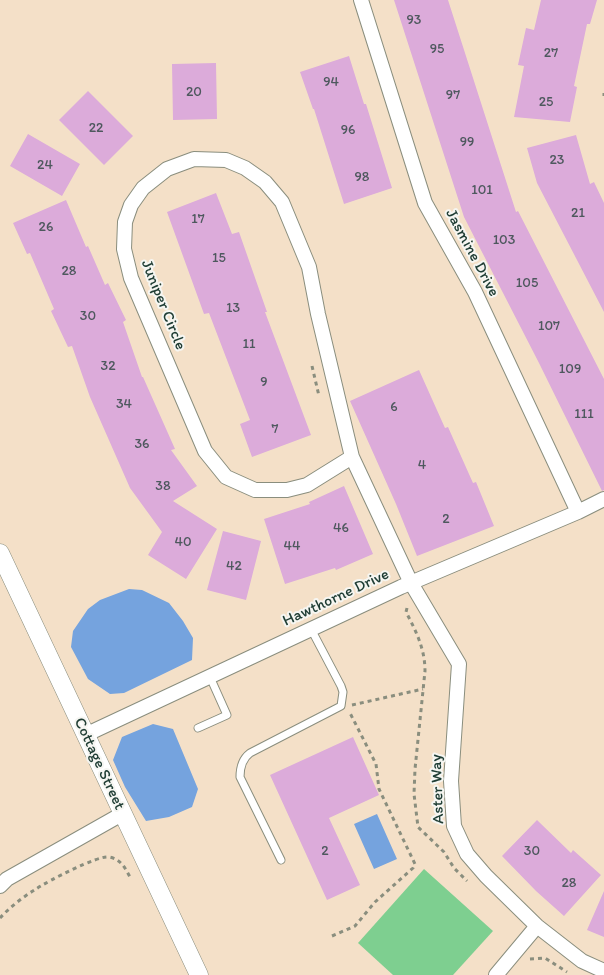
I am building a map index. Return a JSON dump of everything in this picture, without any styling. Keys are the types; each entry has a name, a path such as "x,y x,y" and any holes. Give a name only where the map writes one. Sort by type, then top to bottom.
{"street":[{"name":"Jasmine Drive","path":"361,0 425,203 474,292 578,512"},
{"name":"Juniper Circle","path":"352,457 307,484 287,490 255,490 226,477 205,451 131,278 124,249 125,222 131,205 143,188 167,169 194,159 226,160 245,168 265,182 282,202 310,267 318,314 352,457 411,583"},
{"name":"Hawthorne Drive","path":"85,735 411,583 578,512 604,499"},
{"name":"Cottage Street","path":"0,553 199,975"},
{"name":"Aster Way","path":"411,583 459,664 451,782 454,826 467,854 486,876 537,926 582,961 604,971"},
{"path":"0,886 7,879 122,814"},
{"path":"496,975 537,926"}],"lane":[{"path":"281,860 240,777 240,770 241,763 250,753 341,706 343,692 341,686 311,629"},
{"path":"198,728 227,715 210,677"}],"path":[{"path":"312,364 321,401"},
{"path":"332,936 355,926 375,902 415,864 379,789 376,764 346,706 424,689"},
{"path":"0,918 7,910 37,888 96,859 107,856 116,858 124,866 130,877"},
{"path":"524,964 530,959 545,958 572,975"}],"green space":[{"path":"424,869 493,931 453,975 393,975 358,943"}],"water":[{"path":"129,589 142,590 169,603 193,638 192,660 124,693 110,694 88,679 71,647 73,631 88,609 100,600"},
{"path":"153,724 173,729 198,789 192,807 169,817 146,821 125,787 113,760 122,737"},
{"path":"377,814 397,859 374,869 354,824"}],"building":[{"path":"394,0 448,0 516,212 518,211 604,379 604,490 602,491 464,217"},
{"path":"541,0 597,0 590,24 587,24 574,86 577,87 570,122 514,117 524,66 518,65 526,28 534,30"},
{"path":"349,56 392,188 344,204 314,109 300,72"},
{"path":"216,63 217,119 173,120 172,64"},
{"path":"88,91 133,136 104,165 59,120"},
{"path":"28,134 80,164 62,196 10,166"},
{"path":"576,135 590,184 594,182 604,203 604,312 537,183 527,148"},
{"path":"216,193 232,234 239,232 267,312 265,312 311,435 252,457 240,424 250,420 209,313 204,314 167,212"},
{"path":"66,200 105,285 108,283 126,320 123,322 142,377 175,449 171,450 197,486 173,501 217,529 186,579 148,555 162,532 130,488 90,397 72,346 68,347 51,311 54,309 30,253 27,254 13,223"},
{"path":"419,370 445,428 448,427 473,483 476,482 494,526 417,556 350,401"},
{"path":"344,486 373,554 336,570 335,568 285,584 264,519 310,504 309,502"},
{"path":"223,531 261,541 246,600 207,590"},
{"path":"353,737 379,795 329,818 360,885 327,900 270,775"},
{"path":"537,820 571,853 573,850 601,875 564,916 536,891 502,856"},
{"path":"604,891 604,937 587,930"}]}
